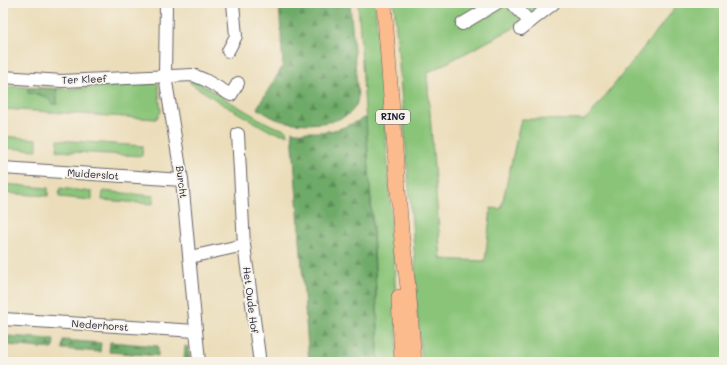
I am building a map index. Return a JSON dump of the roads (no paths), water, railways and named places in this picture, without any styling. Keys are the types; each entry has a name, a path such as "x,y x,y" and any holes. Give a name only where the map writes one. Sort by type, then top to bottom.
{"main road":[{"name":"RING","path":"384,3 401,230 408,287 414,362"},
{"name":"RING","path":"401,230 399,298 402,362"}],"street":[{"name":"Burcht","path":"166,3 165,76 182,180 199,362"},
{"path":"228,51 236,36 233,3"},
{"path":"462,24 497,3"},
{"path":"512,3 525,25 554,3"},
{"name":"Ter Kleef","path":"3,77 62,80 193,76 205,80 231,95 238,83"},
{"name":"Het Oude Hof","path":"238,134 244,245 258,356"},
{"name":"Muiderslot","path":"3,168 182,180"},
{"path":"190,257 244,245"},
{"name":"Nederhorst","path":"3,319 196,331"}]}
